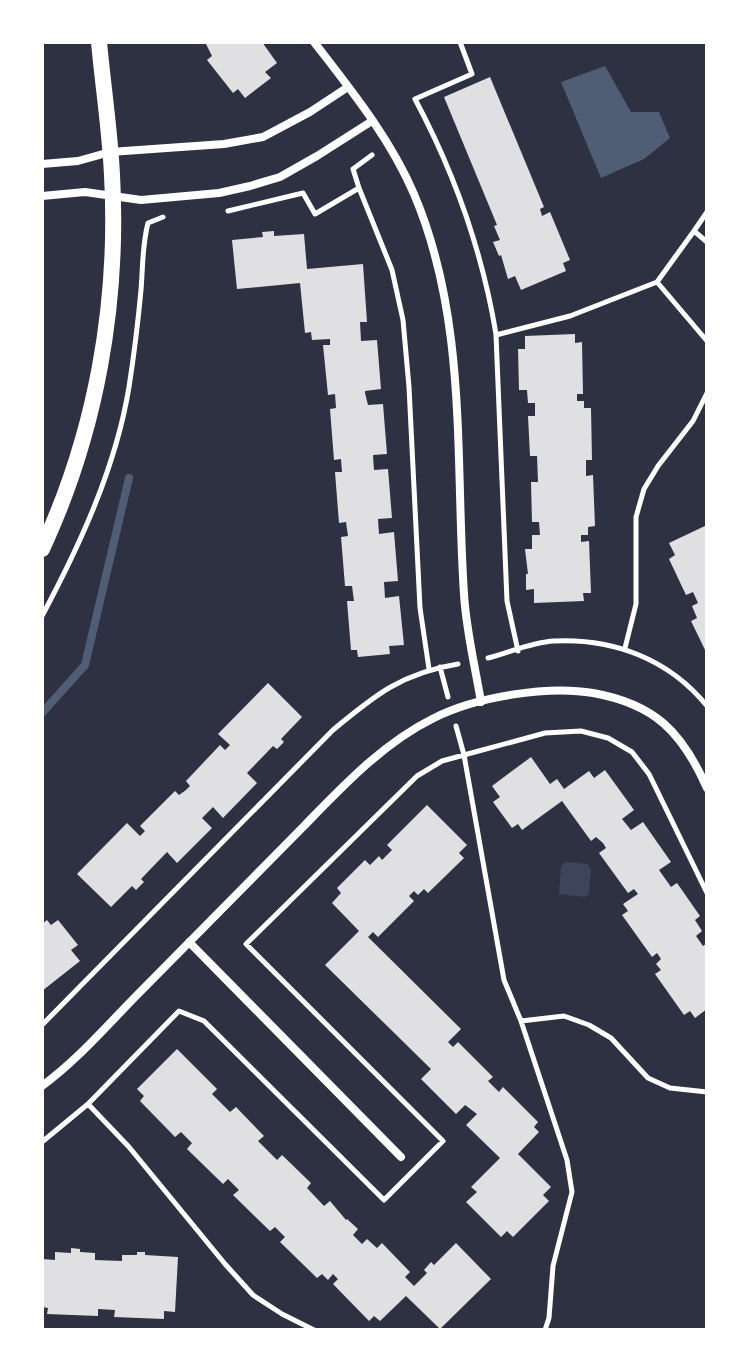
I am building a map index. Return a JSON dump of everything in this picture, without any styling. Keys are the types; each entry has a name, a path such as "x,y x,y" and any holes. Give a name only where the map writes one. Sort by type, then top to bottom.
{"main road":[{"path":"42,549 65,499 87,427 104,347 112,272 113,196 99,42"}],"street":[{"path":"314,42 372,121 413,192 429,235 445,297 455,365 464,598 481,702"},
{"path":"42,164 78,161 110,152 224,144 263,137 348,87"},
{"path":"42,196 85,192 141,200 219,193 250,186 290,171 372,121"},
{"path":"42,1086 88,1045 345,784 395,742 435,717 481,702 522,694 576,690 615,697 644,708 671,727 693,756 707,788"},
{"path":"189,942 401,1157"}],"path":[{"path":"460,42 472,74 415,99 456,183 488,283 496,335 507,601 518,651"},
{"path":"372,155 353,169 392,270 403,320 420,608 429,669"},
{"path":"217,212 244,209 303,193 315,214 359,188"},
{"path":"496,335 570,316 657,282 707,212"},
{"path":"148,223 161,217 176,216"},
{"path":"694,231 707,242"},
{"path":"657,282 707,341"},
{"path":"625,648 636,604 636,517 644,489 693,421 707,393"},
{"path":"440,667 464,755 504,980 521,1021 567,1160 572,1192 553,1266 549,1318 545,1330"},
{"path":"42,1142 88,1104 179,1011 204,1021 384,1200 443,1141 246,944 417,776 442,761 545,733 581,731 608,738 632,752 649,774 707,893"},
{"path":"521,1021 564,1016 589,1025 611,1038 648,1078 670,1088 707,1092"},
{"path":"88,1104 129,1147 253,1295 314,1330"}],"shaded area":[{"path":"605,66 631,112 659,112 670,138 644,159 601,178 561,82"},
{"path":"566,862 587,864 591,869 589,894 585,897 559,894 561,866"}],"building":[{"path":"205,42 262,42 277,63 265,72 271,78 245,98 238,89 233,93 207,60 212,56"},
{"path":"490,77 544,207 540,209 542,216 550,212 570,260 563,263 566,271 521,290 515,276 508,279 501,255 493,242 500,240 494,226 497,225 444,97"},
{"path":"274,231 274,236 304,234 307,269 363,264 367,322 360,322 361,341 377,340 381,389 365,393 368,405 383,404 387,454 373,455 374,470 388,469 392,518 378,519 379,534 394,532 398,581 384,582 385,598 399,596 404,645 389,646 390,654 358,657 357,650 351,650 347,601 354,601 352,586 345,586 341,537 348,536 346,522 339,523 335,472 342,472 341,459 334,460 330,409 336,408 335,394 328,395 323,345 330,345 330,339 312,340 311,332 305,333 300,283 237,289 232,240 263,237 262,232"},
{"path":"575,334 575,343 582,342 583,394 577,394 577,401 584,401 584,408 591,408 592,460 586,460 586,476 593,475 595,526 588,527 588,535 581,535 581,542 589,541 591,593 583,593 584,601 534,603 534,589 526,590 525,549 532,549 532,535 540,535 539,522 532,522 531,482 538,482 537,456 530,456 528,416 535,416 535,403 528,403 527,390 519,390 518,349 525,349 525,336"},
{"path":"707,525 707,654 691,621 697,618 692,606 698,603 693,592 686,595 669,559 675,555 669,543"},
{"path":"268,683 302,717 281,739 284,742 277,749 273,746 247,773 257,783 223,818 213,807 202,818 212,828 177,863 167,852 141,879 144,882 136,890 132,886 111,907 77,874 127,823 140,836 145,831 140,826 175,791 179,795 190,786 186,781 220,745 225,750 230,745 218,734"},
{"path":"531,757 550,784 557,779 564,789 589,771 594,778 605,770 634,810 622,819 631,830 643,822 671,862 659,870 671,887 677,883 700,916 695,920 702,931 696,936 703,946 707,943 707,1009 695,1018 690,1011 684,1015 655,974 661,970 656,964 661,959 657,953 652,957 622,915 628,911 623,904 638,894 634,889 628,893 599,853 606,848 603,843 596,837 591,841 562,801 522,830 518,824 512,828 493,802 500,797 492,786"},
{"path":"427,805 467,845 459,853 464,858 428,893 424,889 418,895 414,891 409,896 414,901 378,937 373,932 368,937 461,1029 448,1042 453,1047 458,1042 493,1077 488,1081 499,1092 503,1087 538,1122 534,1127 539,1132 518,1154 551,1187 543,1195 549,1201 513,1237 507,1231 501,1237 466,1202 477,1192 471,1187 500,1158 466,1125 477,1114 465,1105 456,1114 421,1079 431,1069 325,965 359,931 332,903 341,893 337,888 365,860 370,865 379,856 382,860 392,850 387,845"},
{"path":"47,920 51,925 58,920 78,945 71,950 80,961 42,991 42,924"},
{"path":"177,1049 217,1089 212,1094 230,1112 236,1107 264,1136 258,1141 277,1160 282,1155 311,1183 307,1188 324,1206 330,1201 358,1229 353,1235 362,1244 367,1239 377,1248 382,1243 410,1272 405,1277 414,1286 427,1273 424,1270 431,1262 434,1265 456,1243 491,1279 440,1329 406,1296 380,1321 374,1316 369,1321 333,1284 338,1279 333,1274 328,1280 322,1274 317,1278 280,1242 285,1237 275,1227 270,1231 233,1195 239,1190 228,1179 223,1184 187,1149 192,1143 181,1132 175,1137 140,1101 144,1096 137,1089"},
{"path":"71,1248 95,1253 95,1260 122,1261 122,1255 137,1255 137,1252 178,1257 175,1312 164,1311 164,1319 114,1317 115,1310 98,1309 98,1316 47,1314 48,1308 42,1307 42,1259 55,1260 55,1252 71,1253"}],"waterway":[{"path":"42,713 85,665 129,478"}]}
